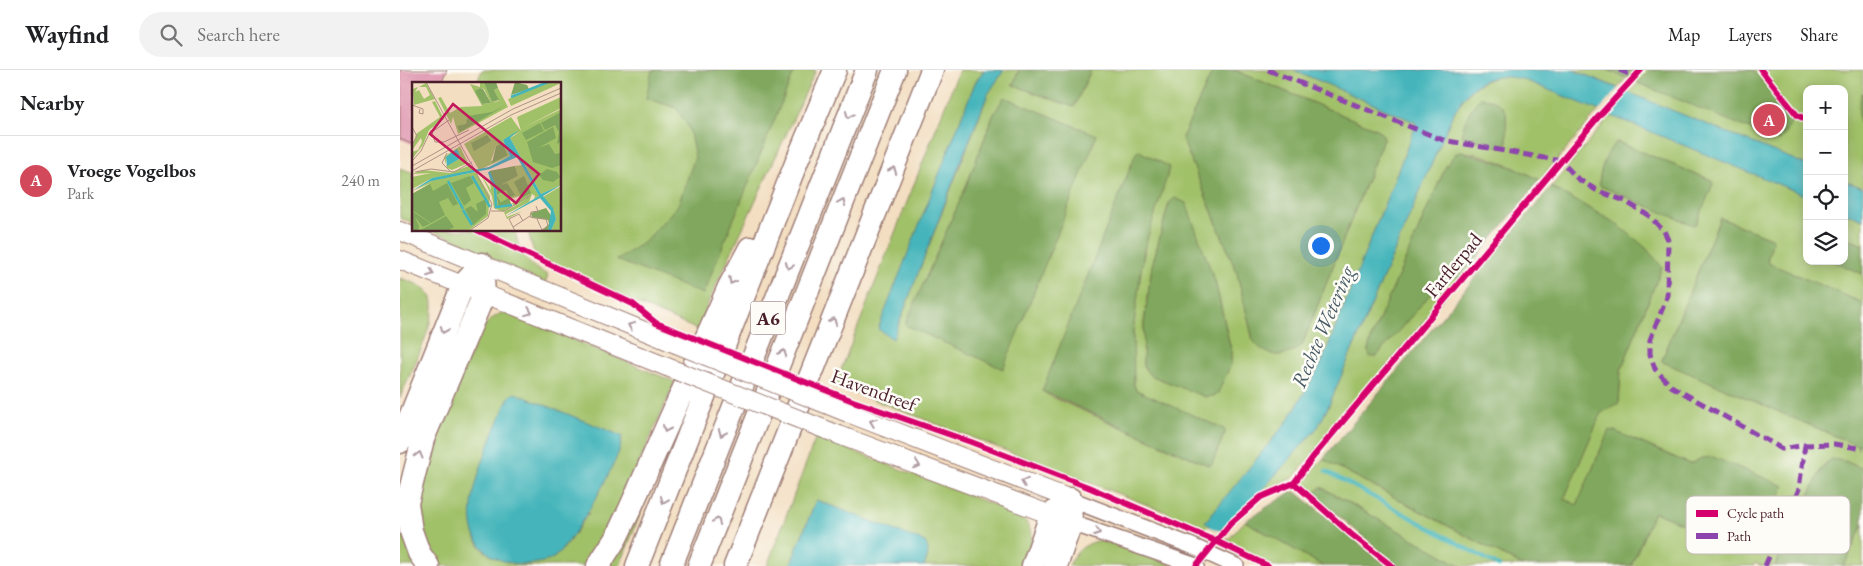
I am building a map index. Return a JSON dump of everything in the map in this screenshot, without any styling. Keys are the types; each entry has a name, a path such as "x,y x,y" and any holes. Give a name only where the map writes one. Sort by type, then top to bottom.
{"highway":[{"name":"A6","path":"637,566 797,161 835,70"},
{"name":"A6","path":"670,566 867,70"},
{"name":"A6","path":"699,566 894,70"},
{"path":"735,566 932,70"},
{"name":"A6","path":"598,566 630,511 728,287 797,161"},
{"path":"400,442 463,285 482,264"},
{"path":"428,566 419,553 411,530 407,503 423,439 484,294 482,264"},
{"path":"751,566 769,480"},
{"path":"1033,566 1061,519 1070,499"},
{"path":"1056,566 1061,519"}],"main road":[{"name":"Havendreef","path":"400,231 848,413 1070,499"},
{"path":"400,260 839,435 1061,519"}],"street":[{"name":"Havendreef","path":"1070,499 1192,546 1236,566"},
{"path":"1061,519 1196,566"}],"green space":[{"path":"482,70 816,70 708,303 698,330 556,268 535,254 528,231 561,231 561,82 477,82"},
{"path":"652,70 795,70 703,294 617,260 647,240 678,205 695,157 689,128 676,108 646,98"},
{"path":"959,70 984,70 975,83 929,200 893,338 988,94 1004,70 1019,70 1013,85 1074,107 1091,70 1213,70 1182,138 1237,273 1253,340 1302,345 1383,135 1376,129 1234,70 1294,70 1415,122 1416,125 1321,364 1289,419 1206,522 1210,526 1206,533 1166,512 835,385","holes":["1004,98 1097,136 965,189 994,114","1169,203 1215,281 1231,350 1231,364 1206,397 1150,375 1143,366 1144,323 1152,266","1154,213 1136,298 1133,342 1134,385 1136,390 1225,432 1212,464 1208,465 1042,391"]},
{"path":"1019,70 1091,70 1074,107 1013,85"},
{"path":"1213,70 1234,70 1376,129 1383,135 1302,345 1296,350 1283,355 1276,355 1263,350 1253,340 1237,273 1182,138"},
{"path":"1573,70 1608,70 1626,78 1618,88"},
{"path":"1608,70 1633,70 1626,78"},
{"path":"1609,70 1863,70 1863,188 1848,182 1848,85 1803,85 1803,163 1629,93 1638,83 1669,95"},
{"path":"1650,70 1753,70 1792,121 1779,141 1638,83"},
{"path":"1506,76 1522,79 1599,110 1540,180 1485,156 1463,152 1453,157 1446,167 1371,339 1376,357 1439,284 1451,276 1460,278 1294,477 1254,498 1318,427 1452,116 1462,100 1473,88 1496,77","holes":["1506,112 1507,144 1500,147 1485,142"]},
{"path":"1863,93 1863,131 1859,112"},
{"path":"1004,97 1097,135 1003,369 905,325 965,189 994,114"},
{"path":"1481,98 1495,102 1506,112 1507,144 1500,147 1461,135 1468,115"},
{"path":"1611,115 1803,194 1803,265 1842,265 1863,274 1863,303 1768,263 1773,239 1720,218 1662,360 1863,448 1863,469 1845,461 1827,462 1809,496 1780,496 1784,486 1702,458 1690,464 1609,430 1577,506 1564,499 1601,412 1619,403 1621,370 1662,267 1617,224 1551,187","holes":["1617,142 1711,180 1712,184 1696,224 1600,186 1602,169 1614,145"]},
{"path":"1617,142 1711,180 1713,184 1696,224 1693,225 1600,186 1600,176 1604,162 1610,150"},
{"path":"1139,151 1170,167 1144,249 1133,332 1134,385 1136,390 1224,429 1225,432 1212,464 1208,465 1042,391 1136,153"},
{"path":"1460,152 1501,163 1540,180 1460,278 1451,276 1439,284 1376,357 1370,357 1368,351 1371,339 1446,166 1455,154"},
{"path":"400,168 412,172 412,222 400,218"},
{"path":"1551,187 1617,224 1646,248 1662,267 1621,370 1619,403 1601,413 1564,499 1577,505 1609,430 1690,464 1702,458 1713,457 1784,486 1780,496 1686,496 1686,525 1654,512 1631,566 1523,566 1323,459"},
{"path":"1175,198 1186,203 1215,281 1231,350 1231,364 1218,393 1214,396 1206,397 1150,375 1143,366 1144,323 1152,266 1169,203"},
{"path":"1848,214 1863,220 1863,245 1848,239"},
{"path":"1720,218 1773,239 1768,263 1863,303 1863,448 1663,362 1662,360"},
{"path":"433,231 515,231 521,252 534,267 548,275 545,284 456,240"},
{"path":"1848,239 1863,245 1863,274 1842,265 1848,265"},
{"path":"400,278 426,290 432,298 433,307 427,333 400,398"},
{"path":"501,313 511,314 675,382 619,508 593,555 583,566 441,566 424,528 422,492 431,455 477,337 485,325","holes":["473,499 589,513 567,543 553,558 544,561 522,563 501,559 483,549 477,541 472,520"]},
{"path":"681,406 620,566 605,566"},
{"path":"816,437 1020,515 1026,521 1032,539 1023,566 924,566 928,556 816,500 790,566 767,566"},
{"path":"1323,459 1523,566 1461,566 1321,487 1313,494 1301,484"},
{"path":"1831,459 1845,461 1863,469 1863,524 1850,553 1850,496 1809,496 1822,469"},
{"path":"1321,487 1461,566 1398,566 1313,494"},
{"path":"1291,492 1296,492 1387,566 1323,566 1245,521"},
{"path":"1654,512 1686,525 1686,554 1781,554 1775,566 1762,566 1755,563 1753,566 1631,566"},
{"path":"1245,521 1323,566 1274,566 1223,540 1229,539"},
{"path":"1863,524 1863,566 1844,566"},
{"path":"400,528 418,566 400,566"},
{"path":"1097,541 1114,543 1176,566 1069,566 1080,550"},
{"path":"1781,554 1849,554 1844,566 1775,566"}],"water":[{"path":"984,70 1004,70 988,94 893,339 878,329 975,83"},
{"path":"1294,70 1573,70 1803,163 1803,194 1522,79 1498,77 1480,83 1465,96 1452,116 1318,427 1263,489 1221,530 1191,566 1210,526 1205,522 1289,419 1321,364 1416,125 1415,122"},
{"path":"1848,182 1863,188 1863,220 1848,214"},
{"path":"515,393 622,436 620,449 608,476 570,539 553,558 533,564 512,563 493,556 484,550 477,541 472,524 474,494 483,460 509,397"},
{"path":"816,500 925,542 928,554 924,566 790,566"}],"pier":[{"path":"1620,86 1626,89 1604,115 1598,112"},
{"path":"1208,526 1223,532 1195,566 1175,566"}],"building":[{"path":"400,70 447,70 442,82 412,82 412,144 400,139"}],"waterway":[{"path":"1326,471 1499,566"}],"marked path":[{"path":"1268,70 1443,140 1561,161 1578,179 1596,190 1625,201 1649,216 1664,231 1668,240 1667,297 1650,340 1650,354 1655,369 1671,386 1782,449 1805,445 1834,444 1863,449"},
{"path":"1619,70 1634,76"},
{"path":"1796,496 1799,489 1805,445"},
{"path":"1765,566 1770,554"}],"cycle path":[{"name":"Farflerpad","path":"1196,566 1230,524 1261,497 1294,483 1313,457 1599,116 1641,70"},
{"path":"1761,70 1797,115 1803,118"},
{"path":"479,231 633,304 656,323 853,401 971,442 1088,487 1220,543 1268,566"},
{"path":"1294,483 1351,534 1392,566"}],"place":[{"name":"Vroege Vogelbos","path":"1769,120"}],"water label":[{"name":"Rechte Wetering","path":"1323,327"}]}
